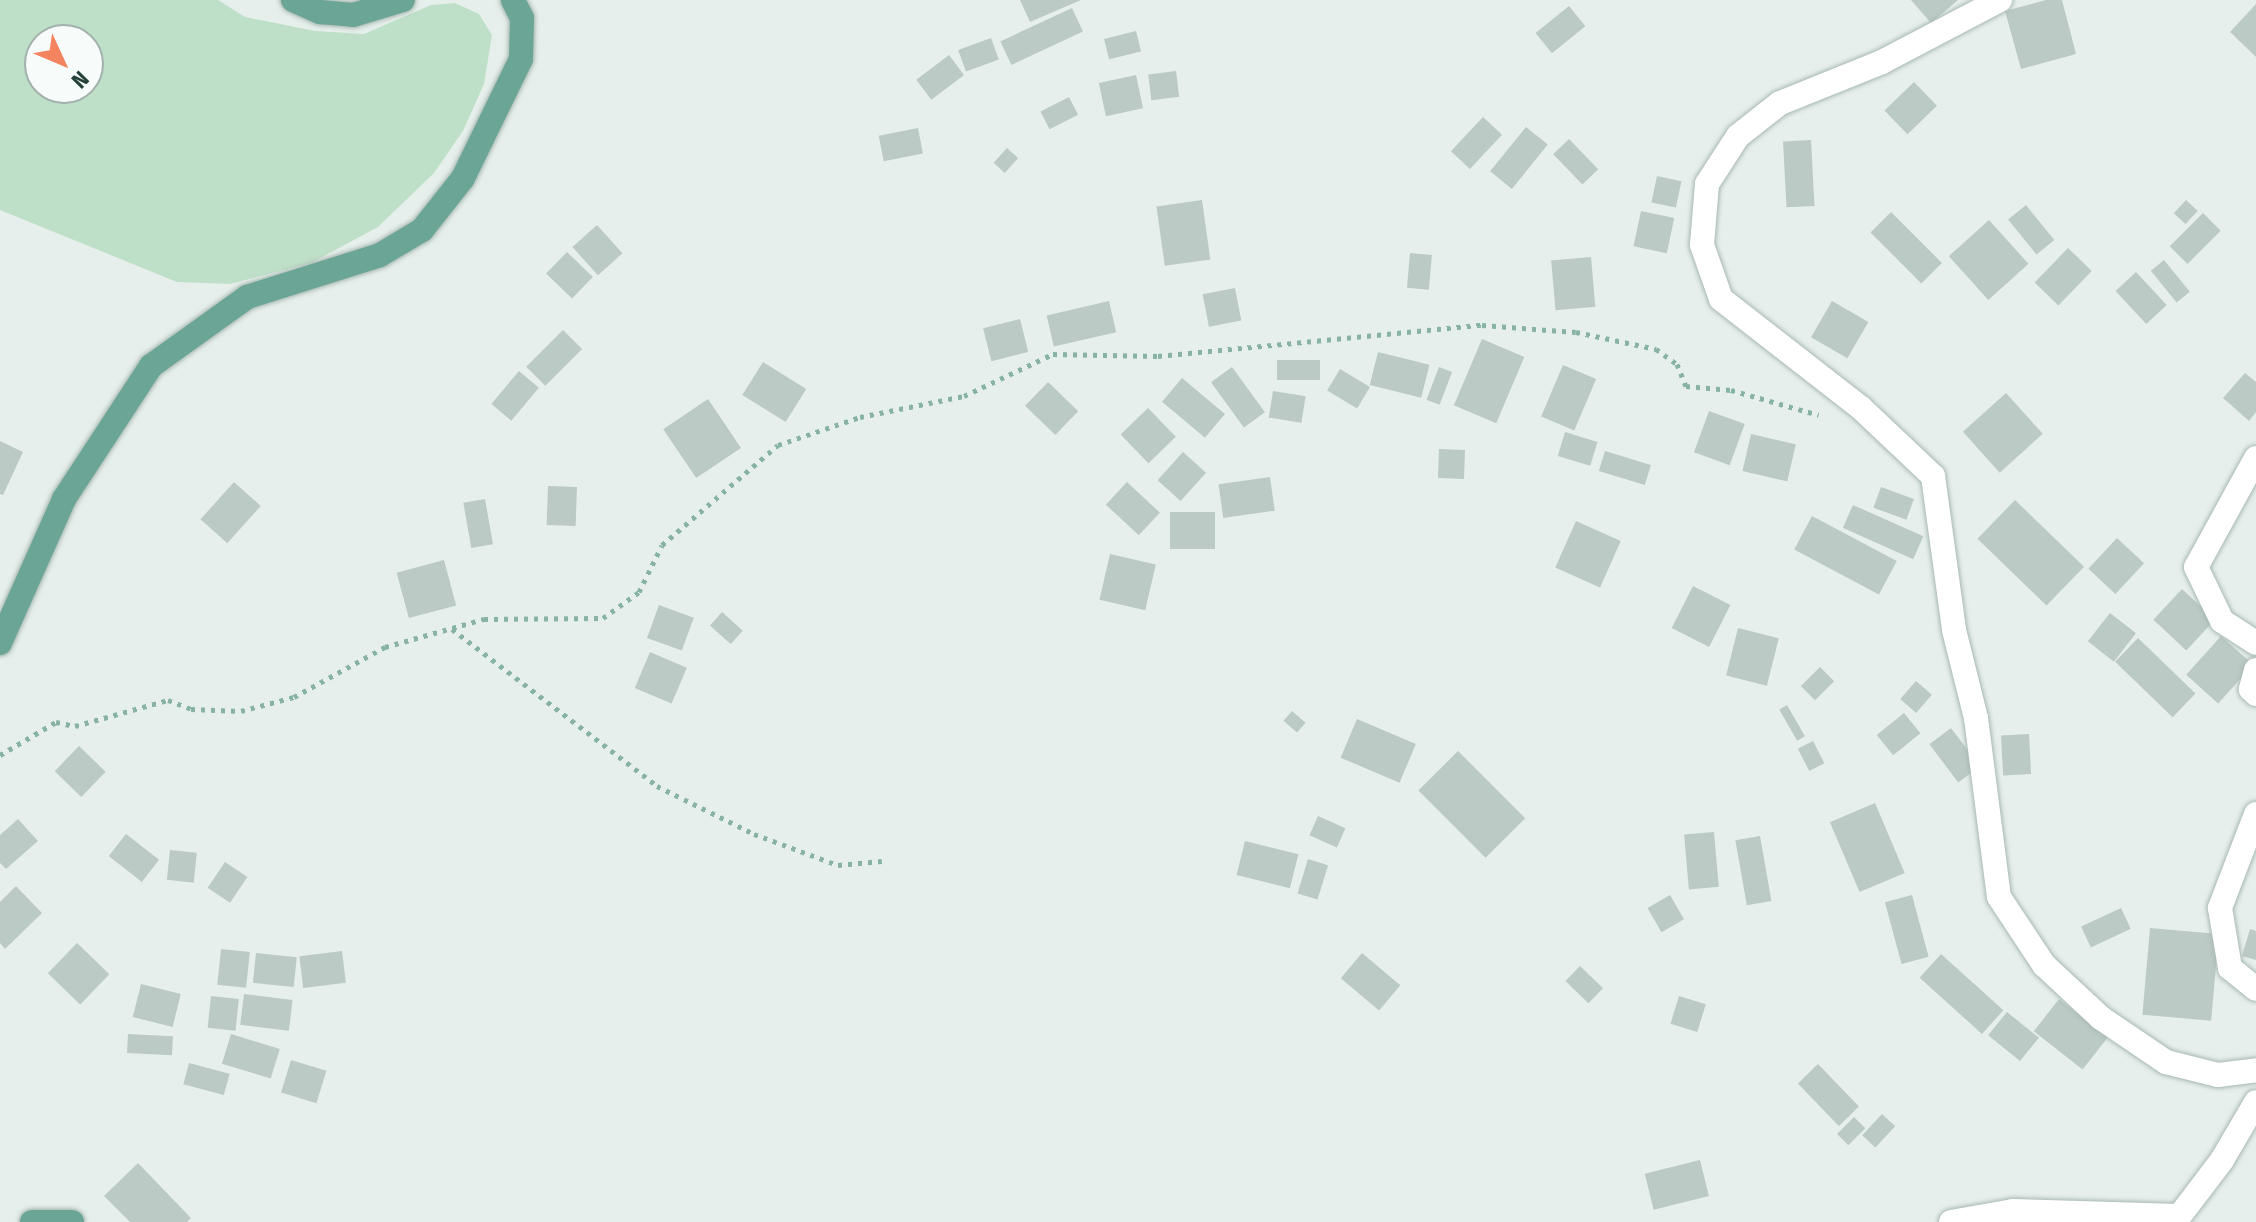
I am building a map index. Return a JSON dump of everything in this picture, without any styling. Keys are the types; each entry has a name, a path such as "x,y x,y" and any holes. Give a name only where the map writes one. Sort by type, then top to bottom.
{"main road":[{"path":"293,0 320,12 353,15 403,0"},
{"path":"0,643 64,499 151,366 247,297 380,255 422,230 455,189 521,59 522,18 513,0"},
{"path":"32,1222 72,1222"}],"street":[{"path":"2000,0 1882,62 1780,103 1738,136 1707,184 1702,245 1721,299 1861,408 1933,476 1954,630 1976,718 1999,897 2044,965 2101,1018 2166,1062 2218,1075 2256,1070"},
{"path":"2256,458 2196,567 2222,621 2256,643"},
{"path":"2256,670 2251,689 2256,694"},
{"path":"2256,814 2220,908 2230,968 2256,989"},
{"path":"1951,1222 2013,1211 2177,1219 2222,1160 2256,1102"}],"path":[{"path":"0,755 56,722 75,726 168,700 191,709 241,711 294,697 385,647 484,619 603,618 639,592 662,545 778,445 860,417 964,396 1053,354 1158,356 1482,325 1576,332 1656,349 1677,364 1686,386 1731,390 1828,419"},
{"path":"451,628 657,786 754,834 838,865 882,861"}],"green space":[{"path":"0,0 218,0 245,17 315,31 364,34 431,5 455,3 479,14 492,35 484,84 463,131 434,173 378,227 311,263 230,284 177,282 0,210"}],"building":[{"path":"1020,0 1081,0 1030,22"},
{"path":"1911,0 1958,0 1931,23"},
{"path":"2046,0 2062,0 2076,54 2021,69 2005,11"},
{"path":"2256,4 2256,57 2230,32"},
{"path":"1569,6 1585,26 1552,53 1536,33"},
{"path":"1072,8 1083,32 1011,65 1000,41"},
{"path":"1136,31 1141,51 1109,59 1104,39"},
{"path":"991,38 999,60 966,72 958,50"},
{"path":"949,55 964,75 931,100 916,80"},
{"path":"1176,71 1179,97 1151,100 1148,74"},
{"path":"1136,75 1143,108 1106,116 1099,83"},
{"path":"1914,82 1937,106 1907,134 1885,110"},
{"path":"1069,97 1078,115 1050,129 1040,112"},
{"path":"1483,117 1502,135 1470,169 1451,151"},
{"path":"1526,127 1548,145 1512,189 1490,171"},
{"path":"918,128 923,154 884,161 879,136"},
{"path":"1569,139 1598,169 1582,184 1553,154"},
{"path":"1811,140 1814,206 1786,207 1783,141"},
{"path":"1007,148 1018,158 1005,173 994,163"},
{"path":"1657,176 1681,181 1676,208 1651,202"},
{"path":"1202,200 1210,259 1165,266 1156,206"},
{"path":"2186,200 2198,211 2185,224 2174,213"},
{"path":"2026,205 2054,240 2036,254 2008,219"},
{"path":"1641,211 1674,218 1667,253 1634,246"},
{"path":"1891,212 1942,263 1921,283 1870,233"},
{"path":"2203,213 2221,231 2187,264 2170,246"},
{"path":"1989,220 2028,264 1988,300 1949,256"},
{"path":"597,225 622,253 598,275 572,247"},
{"path":"2068,248 2092,271 2058,305 2035,283"},
{"path":"567,252 593,277 572,299 546,274"},
{"path":"1410,253 1432,255 1429,290 1407,288"},
{"path":"1591,257 1595,307 1556,310 1551,260"},
{"path":"2164,260 2190,292 2177,303 2151,271"},
{"path":"2136,272 2167,305 2146,324 2116,291"},
{"path":"1235,288 1241,320 1209,327 1203,294"},
{"path":"1109,301 1116,332 1054,347 1047,315"},
{"path":"1832,301 1868,322 1847,358 1811,337"},
{"path":"1020,319 1028,352 991,361 983,328"},
{"path":"563,330 582,349 545,386 526,367"},
{"path":"1482,339 1524,357 1496,423 1454,405"},
{"path":"1378,352 1429,365 1421,398 1370,385"},
{"path":"1277,360 1320,360 1320,380 1277,380"},
{"path":"763,362 806,389 786,422 742,395"},
{"path":"1563,365 1596,379 1574,431 1541,417"},
{"path":"1232,367 1265,412 1244,428 1211,382"},
{"path":"1439,367 1452,372 1440,405 1426,400"},
{"path":"1340,369 1370,387 1357,408 1327,390"},
{"path":"519,371 539,388 511,421 491,404"},
{"path":"2245,373 2256,382 2256,412 2249,421 2223,398"},
{"path":"1182,378 1225,414 1205,438 1162,402"},
{"path":"1048,382 1078,411 1055,435 1025,406"},
{"path":"1273,391 1306,396 1301,423 1269,418"},
{"path":"2006,393 2043,434 2000,473 1963,432"},
{"path":"708,399 741,448 696,478 663,429"},
{"path":"1148,408 1176,437 1148,463 1121,434"},
{"path":"1709,411 1745,424 1730,465 1694,452"},
{"path":"1565,432 1598,442 1590,466 1558,456"},
{"path":"1751,434 1796,444 1787,481 1742,471"},
{"path":"0,441 23,452 3,495 0,494"},
{"path":"1439,449 1465,450 1464,479 1438,478"},
{"path":"1605,451 1651,465 1645,485 1599,471"},
{"path":"1183,452 1206,473 1181,501 1158,480"},
{"path":"1270,477 1275,511 1223,518 1219,484"},
{"path":"234,482 261,506 227,543 201,519"},
{"path":"1127,482 1160,513 1139,535 1106,505"},
{"path":"548,486 577,487 576,526 547,525"},
{"path":"1881,487 1914,499 1906,520 1873,508"},
{"path":"485,499 493,544 471,548 463,503"},
{"path":"2015,500 2084,567 2047,606 1977,539"},
{"path":"1853,505 1923,536 1913,559 1843,528"},
{"path":"1170,512 1215,512 1215,549 1170,549"},
{"path":"1812,516 1897,561 1879,595 1794,550"},
{"path":"1576,521 1621,541 1600,588 1555,568"},
{"path":"2117,538 2144,563 2115,594 2088,569"},
{"path":"1110,554 1156,565 1145,610 1099,600"},
{"path":"444,560 456,605 409,618 397,573"},
{"path":"1693,586 1730,605 1709,647 1672,628"},
{"path":"2182,589 2215,620 2186,650 2153,620"},
{"path":"659,605 694,618 682,651 647,638"},
{"path":"722,612 743,631 731,644 710,625"},
{"path":"2110,613 2136,633 2114,662 2088,641"},
{"path":"1738,628 1779,638 1767,686 1726,676"},
{"path":"2221,636 2253,665 2218,703 2186,675"},
{"path":"2138,638 2196,694 2173,717 2115,662"},
{"path":"650,652 687,668 672,704 635,688"},
{"path":"1820,667 1834,681 1815,700 1801,686"},
{"path":"1916,681 1932,695 1916,713 1900,699"},
{"path":"1787,705 1805,736 1797,741 1779,710"},
{"path":"1292,711 1306,723 1297,733 1283,721"},
{"path":"1904,713 1920,733 1893,755 1877,735"},
{"path":"1357,719 1416,744 1400,783 1341,758"},
{"path":"1951,728 1980,766 1958,783 1929,744"},
{"path":"2029,734 2031,774 2003,775 2001,735"},
{"path":"1813,741 1824,763 1809,771 1798,749"},
{"path":"79,746 106,772 81,797 55,771"},
{"path":"1458,751 1525,818 1486,858 1418,791"},
{"path":"1875,803 1905,873 1860,892 1830,822"},
{"path":"1318,816 1345,828 1337,847 1309,835"},
{"path":"18,819 38,841 6,869 0,863 0,835"},
{"path":"1714,832 1719,887 1689,889 1684,835"},
{"path":"126,834 159,860 142,882 109,856"},
{"path":"1760,836 1771,901 1747,905 1735,840"},
{"path":"1245,841 1298,854 1290,888 1237,875"},
{"path":"170,850 197,853 194,883 167,880"},
{"path":"1308,859 1328,865 1318,900 1297,893"},
{"path":"225,862 247,877 230,903 208,888"},
{"path":"16,886 42,913 5,949 0,943 0,902"},
{"path":"1670,895 1684,919 1661,932 1647,908"},
{"path":"1912,895 1929,957 1902,964 1885,902"},
{"path":"2121,908 2131,929 2091,947 2081,927"},
{"path":"2150,928 2219,934 2211,1021 2142,1015"},
{"path":"2250,929 2256,931 2256,960 2242,956"},
{"path":"77,943 109,974 80,1004 48,973"},
{"path":"221,949 250,952 246,988 217,985"},
{"path":"342,951 346,983 303,988 299,956"},
{"path":"256,953 297,957 294,987 253,983"},
{"path":"1362,953 1400,985 1379,1010 1341,978"},
{"path":"1941,954 2003,1010 1982,1034 1920,978"},
{"path":"1580,966 1603,988 1588,1003 1565,981"},
{"path":"141,984 181,994 173,1027 133,1017"},
{"path":"244,994 293,1000 289,1031 240,1025"},
{"path":"211,996 239,999 236,1031 208,1028"},
{"path":"1679,996 1706,1004 1697,1032 1671,1024"},
{"path":"2059,999 2108,1037 2083,1069 2034,1031"},
{"path":"2007,1012 2039,1038 2020,1061 1988,1035"},
{"path":"128,1034 173,1036 172,1055 127,1053"},
{"path":"231,1034 280,1049 271,1079 222,1064"},
{"path":"291,1060 326,1071 316,1103 281,1093"},
{"path":"189,1063 230,1074 224,1095 183,1084"},
{"path":"1818,1064 1859,1106 1839,1126 1798,1083"},
{"path":"1882,1114 1895,1126 1875,1147 1862,1135"},
{"path":"1854,1117 1865,1128 1848,1145 1837,1134"},
{"path":"1700,1160 1709,1196 1654,1210 1645,1174"},
{"path":"138,1163 191,1218 187,1222 130,1222 104,1196"}]}
